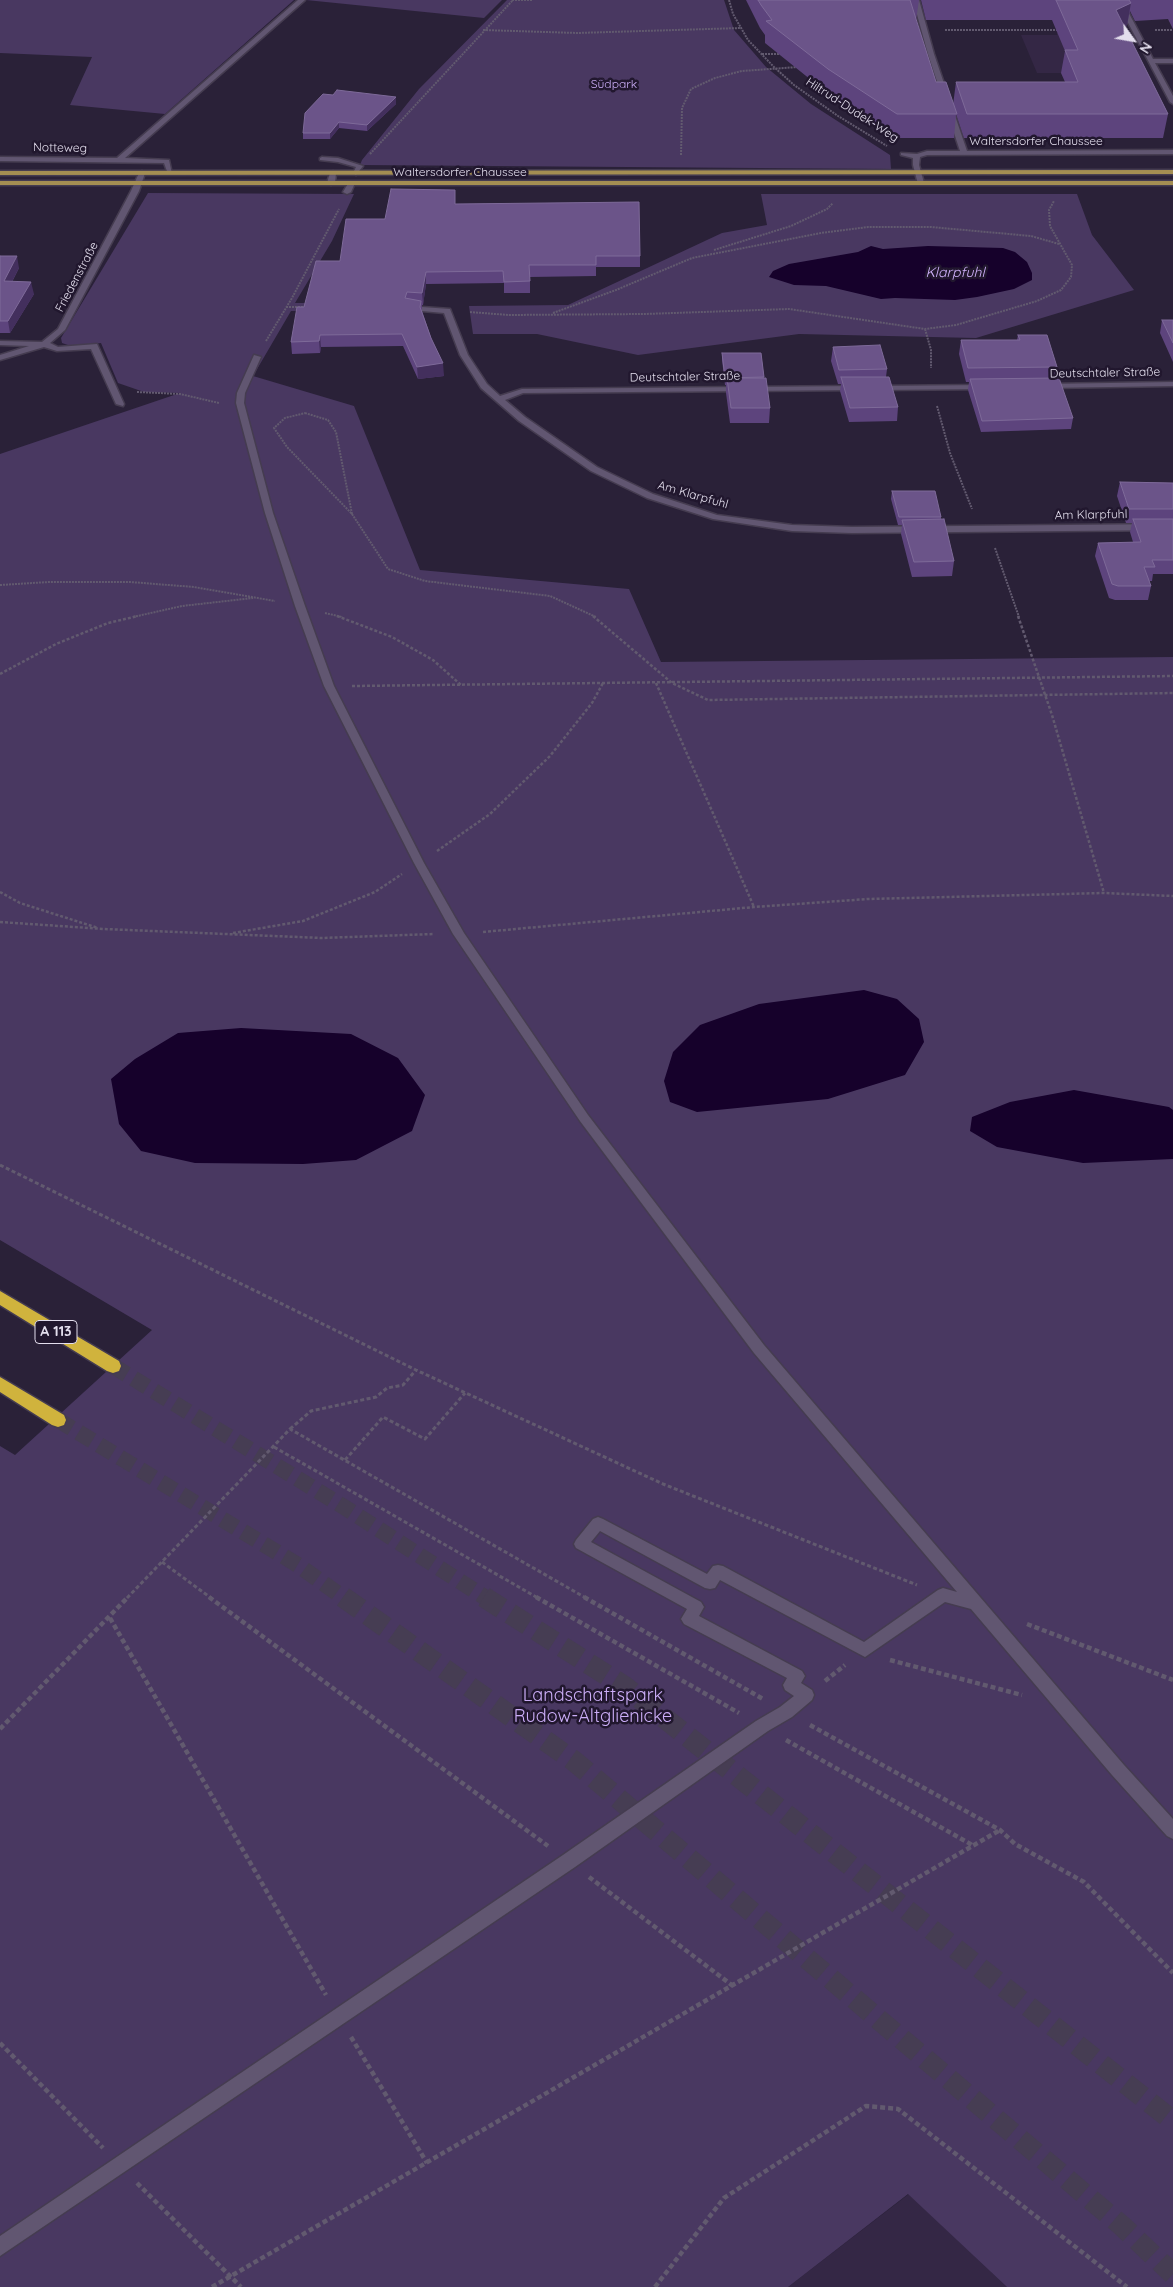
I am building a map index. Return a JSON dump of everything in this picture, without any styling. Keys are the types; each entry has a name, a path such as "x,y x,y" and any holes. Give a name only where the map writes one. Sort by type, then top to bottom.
{"highway":[{"name":"A 113","path":"0,1298 113,1366"},
{"path":"0,1384 58,1420"}],"main road":[{"name":"Waltersdorfer Chaussee","path":"0,173 333,173 358,170 918,173 1173,172"},
{"name":"Waltersdorfer Chaussee","path":"0,183 1173,183"}],"street":[{"path":"119,160 302,0"},
{"path":"916,0 930,54 964,153"},
{"path":"1119,0 1173,102"},
{"path":"1151,61 1173,60"},
{"name":"Waltersdorfer Chaussee","path":"917,156 927,153 1173,152"},
{"name":"Hiltrud-Dudek-Weg","path":"903,154 917,156"},
{"path":"917,156 920,183"},
{"name":"Notteweg","path":"0,159 167,160 170,173"},
{"path":"322,159 338,160 358,170"},
{"name":"Friedenstraße","path":"0,358 44,344 61,330 139,183 142,173"},
{"path":"331,183 333,173"},
{"path":"347,192 351,183"},
{"path":"410,308 447,311"},
{"name":"Am Klarpfuhl","path":"447,311 464,355 484,386 522,419 594,469 650,496 716,517 792,528 852,530 1173,526"},
{"path":"0,343 44,344 57,349 94,346 120,404"},
{"path":"257,357 240,393 240,403 269,513 300,606 329,686 419,863 459,934 584,1118 759,1349 1173,1831"},
{"name":"Deutschtaler Straße","path":"1038,386 1173,384"},
{"name":"Deutschtaler Straße","path":"498,399 522,391 1000,386"},
{"path":"0,2247 568,1862 762,1726 786,1712 806,1695 791,1685 797,1676 689,1619 696,1607 581,1544 598,1523 710,1583 718,1571 865,1650 943,1596 977,1604"}],"path":[{"path":"358,170 512,0 533,0"},
{"name":"Hiltrud-Dudek-Weg","path":"729,0 748,40 794,85 838,116 903,154"},
{"path":"483,30 577,34 742,28"},
{"path":"925,30 1060,30"},
{"path":"762,54 781,54"},
{"path":"681,158 682,108 691,89 715,78 774,67 802,67"},
{"path":"257,357 286,307 347,192"},
{"path":"447,311 548,315 789,309 925,329 956,325 1037,302 1061,290 1071,277 1072,265 1050,226 1049,210 1058,193"},
{"path":"548,315 616,290 692,258 791,226 827,209 834,201"},
{"path":"692,258 774,240 868,228 931,227 992,231 1031,236 1060,244"},
{"path":"286,307 313,307"},
{"path":"925,329 930,350 931,373"},
{"path":"109,382 139,392 180,394 218,403 240,403"},
{"path":"932,387 950,453 983,528 1045,695 1104,893"},
{"path":"352,514 336,432 328,420 305,413 285,418 274,428 287,447 352,514 388,568 425,581 550,596 597,618 672,683 708,700 1173,693"},
{"path":"0,585 49,582 130,582 194,587 300,606 352,620 392,637 433,660 461,686"},
{"path":"0,674 56,644 108,623 182,606 258,597"},
{"path":"329,686 461,686 604,682 672,683 1173,676"},
{"path":"225,934 303,920 375,892 419,863 490,814 550,756 592,703 604,682"},
{"path":"656,683 754,907"},
{"path":"0,892 20,903 104,930"},
{"path":"0,922 104,930 322,938 459,934 754,907 939,896 1104,893 1173,896"},
{"path":"0,1165 465,1394 663,1484 943,1596"},
{"path":"0,1730 110,1618 290,1429 310,1411 376,1396 387,1388 403,1385 416,1370"},
{"path":"345,1460 384,1417 425,1439 465,1394"},
{"path":"290,1429 786,1712 1000,1830 1015,1844 1084,1882 1173,1973"},
{"path":"274,1447 975,1846"},
{"path":"162,1562 733,1986"},
{"path":"110,1618 339,2018 427,2163"},
{"path":"1021,1622 1173,1680"},
{"path":"865,1650 892,1660 1064,1706"},
{"path":"826,1680 843,1666"},
{"path":"212,2287 1000,1830"},
{"path":"655,2287 724,2198 866,2106 898,2109 1127,2287"},
{"path":"231,2276 242,2287"}],"shaded area":[{"path":"1057,33 1112,33 1132,73 1037,73 1021,35 1057,35"},
{"path":"909,2194 1007,2287 788,2287"}],"green space":[{"path":"0,0 294,0 165,114 70,105 92,57 0,53"},
{"path":"306,0 502,0 484,18"},
{"name":"Südpark","path":"507,0 724,0 734,30 766,67 811,104 890,155 891,169 360,165 419,89"},
{"name":"Landschaftspark Rudow-Altglienicke","path":"148,193 354,194 332,241 295,303 376,303 375,310 291,311 253,376 354,406 420,570 629,589 661,662 1173,657 1173,2287 1007,2287 908,2194 788,2287 0,2287 0,1446 15,1455 152,1330 0,1240 0,454 180,393 144,392 118,383 101,343 71,346 62,343 61,338"},
{"path":"761,194 1077,194 1092,235 1134,290 976,338 799,334 638,355 537,334 473,334 469,306 568,305 722,233 767,225"}],"water":[{"name":"Klarpfuhl","path":"871,246 883,249 928,246 1003,248 1015,252 1027,262 1032,273 1032,280 1014,289 955,300 881,299 826,286 794,285 769,277 773,271 789,264 858,252"},
{"path":"864,990 897,999 919,1019 924,1042 905,1075 828,1099 697,1112 670,1102 664,1081 673,1052 700,1025 759,1004"},
{"path":"241,1028 351,1034 398,1058 425,1095 412,1131 356,1160 303,1164 195,1163 141,1151 119,1124 111,1079 135,1059 178,1033"},
{"path":"1074,1090 1169,1107 1173,1110 1173,1159 1083,1163 997,1147 970,1131 972,1117 1010,1102"}],"building":[{"path":"758,0 910,0 936,82 946,82 957,114 897,114 828,69 766,21 772,20"},
{"path":"1056,0 1129,0 1131,3 1116,10 1168,114 967,114 956,82 1078,82 1065,50 1078,50"},
{"path":"337,90 396,97 367,125 339,122 330,133 303,133 305,113 323,94 333,95"},
{"path":"391,189 455,190 455,204 639,202 640,256 596,256 596,265 529,265 530,281 504,282 503,271 426,272 422,293 407,292 405,298 421,301 420,307 431,338 443,363 417,367 402,334 320,335 319,341 291,342 297,307 304,307 316,261 340,261 346,219 385,219"},
{"path":"0,256 17,256 4,281 31,282 8,321 0,321"},
{"path":"1162,320 1173,320 1173,343"},
{"path":"1018,335 1047,335 1057,367 968,368 961,340 1020,340"},
{"path":"880,345 887,369 839,370 833,347"},
{"path":"722,353 761,353 764,377 725,378"},
{"path":"841,377 889,377 898,407 850,408"},
{"path":"727,378 766,378 770,408 731,408"},
{"path":"1059,378 1073,418 982,421 970,379"},
{"path":"1120,482 1173,483 1173,509 1129,509"},
{"path":"892,491 935,491 941,517 899,517"},
{"path":"944,519 954,561 914,562 902,520"},
{"path":"1133,519 1173,519 1173,560 1152,560 1155,567 1144,567 1151,586 1118,586 1112,584 1098,543 1141,542"}],"tunnel":[{"path":"113,1366 344,1507 486,1598"},
{"path":"58,1420 298,1565 344,1598"},
{"path":"343,1597 574,1761 1121,2225 1173,2274"},
{"path":"484,1597 624,1686 1173,2121"}]}
